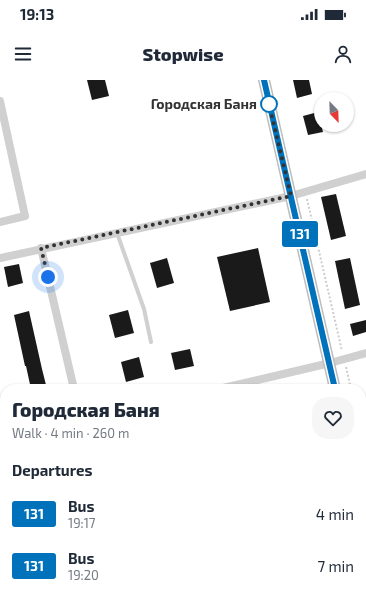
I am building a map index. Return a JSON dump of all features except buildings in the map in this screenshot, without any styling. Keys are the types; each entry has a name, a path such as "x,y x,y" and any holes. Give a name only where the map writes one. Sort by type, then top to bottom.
{"main road":[{"path":"264,80 334,384"}],"street":[{"path":"0,101 25,216 0,222"},
{"path":"0,258 41,248 291,196 366,174"},
{"path":"41,248 73,384"},
{"path":"240,384 366,353"}],"lane":[{"path":"117,232 144,309 151,342"}],"path":[{"path":"305,192 350,384"}],"bus line":[{"name":"131","path":"264,80 334,384"}],"place":[{"name":"Городская Баня","path":"269,104"}],"route":[{"path":"48,277 41,248 291,196 269,104"}]}
